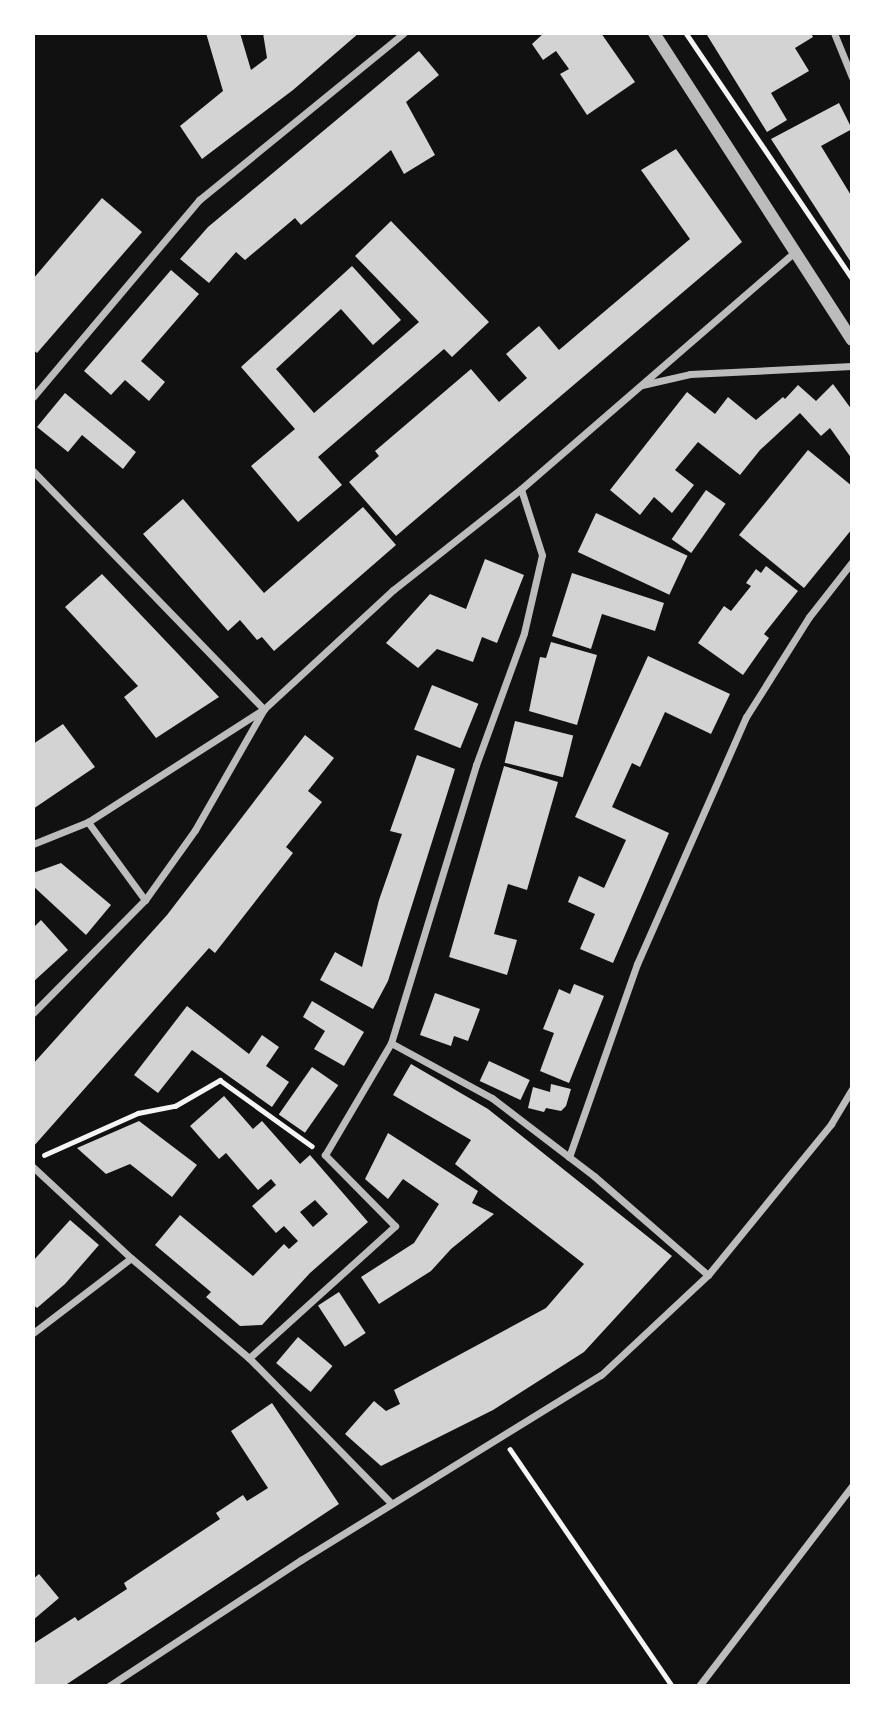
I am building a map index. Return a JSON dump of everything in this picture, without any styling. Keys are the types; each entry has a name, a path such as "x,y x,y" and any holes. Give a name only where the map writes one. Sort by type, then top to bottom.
{"street":[{"path":"33,397 199,200 404,33"},
{"path":"654,33 793,253 852,340"},
{"path":"834,33 852,77"},
{"path":"33,844 88,822 264,709 393,590 521,489 793,253"},
{"path":"638,386 690,374 852,366"},
{"path":"33,471 264,709"},
{"path":"249,1359 395,1226 325,1155 391,1043 476,765 524,633 542,555 521,489"},
{"path":"569,1157 637,964 746,717 810,617 852,562"},
{"path":"33,1013 145,901 195,830 264,709"},
{"path":"88,822 145,901"},
{"path":"391,1043 492,1098 569,1157 708,1275"},
{"path":"109,1686 392,1504 601,1375 708,1275 831,1124 852,1089"},
{"path":"33,1167 131,1258 249,1359 392,1504"},
{"path":"33,1333 131,1258"},
{"path":"699,1686 852,1486"}],"path":[{"path":"686,33 852,278"},
{"path":"33,1159 138,1113 174,1106 220,1080 325,1155"},
{"path":"501,1436 672,1686"}],"building":[{"path":"206,33 240,33 251,70 267,58 263,33 359,33 293,90 202,159 180,126 223,91"},
{"path":"544,33 601,33 635,82 587,115 560,74 569,69 556,51 543,60 532,44"},
{"path":"811,33 813,37 795,48 809,71 771,93 787,120 767,132 707,35"},
{"path":"419,51 439,75 406,102 435,155 404,174 391,150 301,225 295,218 245,260 236,252 209,283 180,259 208,227"},
{"path":"839,103 852,129 821,146 852,197 852,264 771,139"},
{"path":"676,149 742,242 396,536 349,482 379,456 375,451 471,369 499,402 527,378 506,354 539,326 559,350 690,239 641,170"},
{"path":"102,198 142,232 37,353 33,350 33,279"},
{"path":"391,221 489,322 452,357 444,349 318,457 342,485 298,522 251,466 295,429 241,367 352,266 401,320 373,345 341,309 276,369 314,413 419,322 355,256"},
{"path":"171,270 199,294 141,361 165,382 149,401 125,380 111,395 84,371"},
{"path":"833,384 852,410 852,459 830,428 821,436 800,413 760,450 740,475 698,442 675,470 694,485 672,513 654,497 640,515 610,490 687,392 715,414 728,397 756,420 783,397 785,399 798,385 816,401"},
{"path":"65,393 136,452 123,469 82,435 68,452 37,427"},
{"path":"808,450 852,486 852,529 804,588 739,535"},
{"path":"706,490 726,504 691,553 672,539"},
{"path":"183,499 264,593 363,507 396,545 274,651 262,637 257,640 240,620 228,631 143,534"},
{"path":"596,513 688,556 669,595 578,552"},
{"path":"485,559 524,575 497,643 482,637 473,662 437,649 418,668 386,643 430,594 466,609"},
{"path":"766,566 798,591 764,634 769,638 743,675 698,643 724,606 731,611 751,586 746,583 756,569 761,573"},
{"path":"572,573 664,603 655,631 602,614 591,649 552,636"},
{"path":"102,574 219,697 156,738 124,697 138,686 65,607"},
{"path":"551,642 597,655 577,725 529,711 540,657 546,658"},
{"path":"648,656 730,694 711,734 665,712 640,767 632,763 612,807 669,833 613,963 580,949 595,914 568,902 579,876 604,888 626,840 575,817"},
{"path":"432,685 478,704 460,748 414,730"},
{"path":"515,721 573,736 563,777 505,763"},
{"path":"63,724 95,767 33,809 33,744"},
{"path":"305,735 334,758 308,791 322,802 286,847 293,853 215,953 209,948 33,1147 33,1064 167,915"},
{"path":"417,755 455,769 388,981 373,1009 320,980 335,952 362,967 379,900 402,834 390,831"},
{"path":"504,766 558,782 527,890 508,884 494,934 517,940 507,975 449,957"},
{"path":"61,863 111,905 86,935 33,886 33,873"},
{"path":"41,920 68,950 33,982 33,928"},
{"path":"574,984 604,996 569,1083 540,1071 554,1033 543,1029 559,989 570,994"},
{"path":"435,993 480,1009 468,1041 454,1036 451,1046 420,1035"},
{"path":"312,1001 364,1032 344,1066 314,1049 325,1031 303,1017"},
{"path":"187,1006 249,1054 262,1035 279,1047 266,1066 289,1082 272,1107 192,1050 158,1093 134,1075"},
{"path":"489,1061 530,1080 520,1100 480,1081"},
{"path":"411,1064 488,1109 672,1256 584,1352 493,1410 381,1466 345,1434 374,1401 386,1411 400,1404 394,1390 546,1308 584,1264 455,1164 471,1140 393,1095"},
{"path":"312,1067 338,1085 305,1133 279,1115"},
{"path":"551,1084 571,1089 566,1106 561,1111 546,1108 544,1112 528,1108 533,1087 550,1092"},
{"path":"224,1096 253,1129 262,1121 300,1164 310,1155 368,1222 310,1273 262,1325 240,1326 206,1297 211,1292 155,1245 180,1215 253,1276 284,1244 289,1249 298,1241 284,1226 276,1233 252,1206 276,1185 271,1179 258,1190 226,1153 219,1159 190,1126","holes":["315,1200 328,1214 313,1227 300,1212"]},
{"path":"139,1121 197,1165 172,1197 130,1164 106,1174 77,1148"},
{"path":"388,1133 478,1191 472,1203 494,1214 451,1249 431,1271 379,1304 361,1277 414,1243 439,1204 403,1179 388,1199 365,1179"},
{"path":"70,1220 99,1245 65,1284 37,1308 33,1305 33,1261"},
{"path":"339,1292 366,1333 345,1347 318,1306"},
{"path":"298,1337 332,1366 311,1392 276,1363"},
{"path":"272,1403 339,1504 64,1686 33,1686 33,1644 75,1617 78,1621 127,1589 124,1583 220,1519 216,1513 243,1495 247,1501 268,1488 231,1431"},
{"path":"39,1574 59,1598 33,1620 33,1579"}]}
